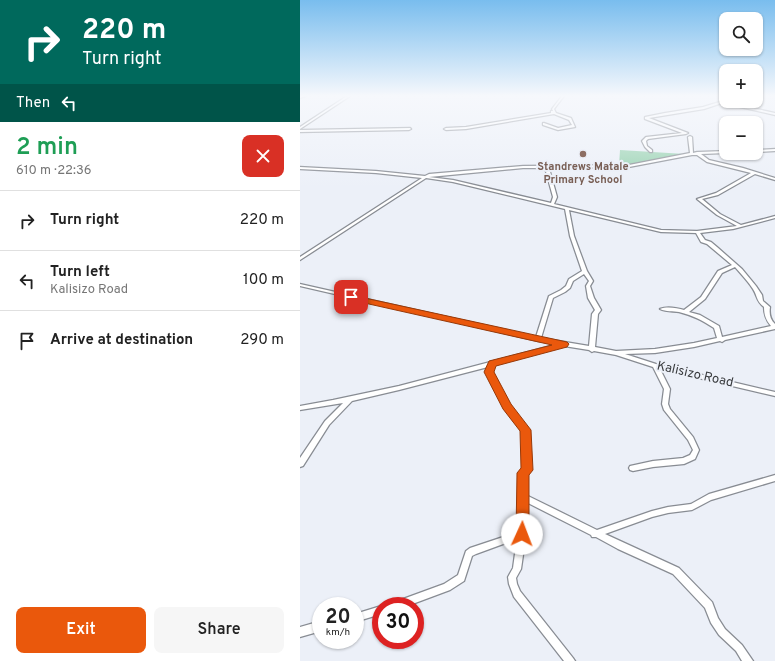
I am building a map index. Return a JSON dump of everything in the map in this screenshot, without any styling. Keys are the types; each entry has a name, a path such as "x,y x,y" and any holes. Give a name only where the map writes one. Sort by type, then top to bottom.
{"street":[{"path":"446,129 473,127"},
{"path":"552,127 558,129 569,127"},
{"path":"651,151 646,146 644,141 647,138 686,133 670,127"},
{"path":"300,131 409,129"},
{"path":"690,137 691,153"},
{"path":"763,151 775,150"},
{"path":"300,259 426,177 435,174 547,167 629,166 697,153 719,152"},
{"path":"697,153 708,161 775,179"},
{"path":"547,167 555,197 552,205"},
{"path":"300,168 354,170 453,181 660,231 697,232 741,226 775,217"},
{"path":"741,226 730,222 707,207 699,199 717,194 754,173"},
{"path":"567,209 572,236 585,271 591,281 588,286 591,298 598,310 595,314 592,350"},
{"path":"697,232 703,241 715,247 741,269 761,296 761,302 768,307 766,315 768,320 775,327"},
{"path":"685,312 703,298 720,272 736,265"},
{"path":"538,339 551,297 568,288 571,280 585,271"},
{"path":"300,285 538,339 592,350 616,353 655,351 722,340 775,327"},
{"path":"663,309 685,312 698,316 717,327 719,337 722,340"},
{"path":"300,408 349,400 564,344"},
{"name":"Kalisizo Road","path":"616,353 635,361 775,394"},
{"path":"492,363 489,372 491,377 506,406 525,430 527,470 523,473 524,497 522,534 517,569 512,577 513,584 517,594 570,661"},
{"path":"633,468 653,464 684,461 693,457 696,450 691,439 666,410 665,404 667,389 655,366"},
{"path":"300,464 327,424 349,400"},
{"path":"595,534 652,514 692,507 709,497 775,478"},
{"path":"524,497 595,534 676,571 709,605 714,620 722,632 738,648 748,661"},
{"path":"420,597 447,587 461,578 468,554 522,534"},
{"path":"300,632 312,629"}],"green space":[{"path":"620,150 685,154 639,164 619,166"}],"place":[{"name":"Standrews Matale Primary School","path":"583,154"}],"route":[{"path":"351,297 564,344 492,363 489,372 506,406 525,430 527,470 523,473 524,497 522,534"}]}
